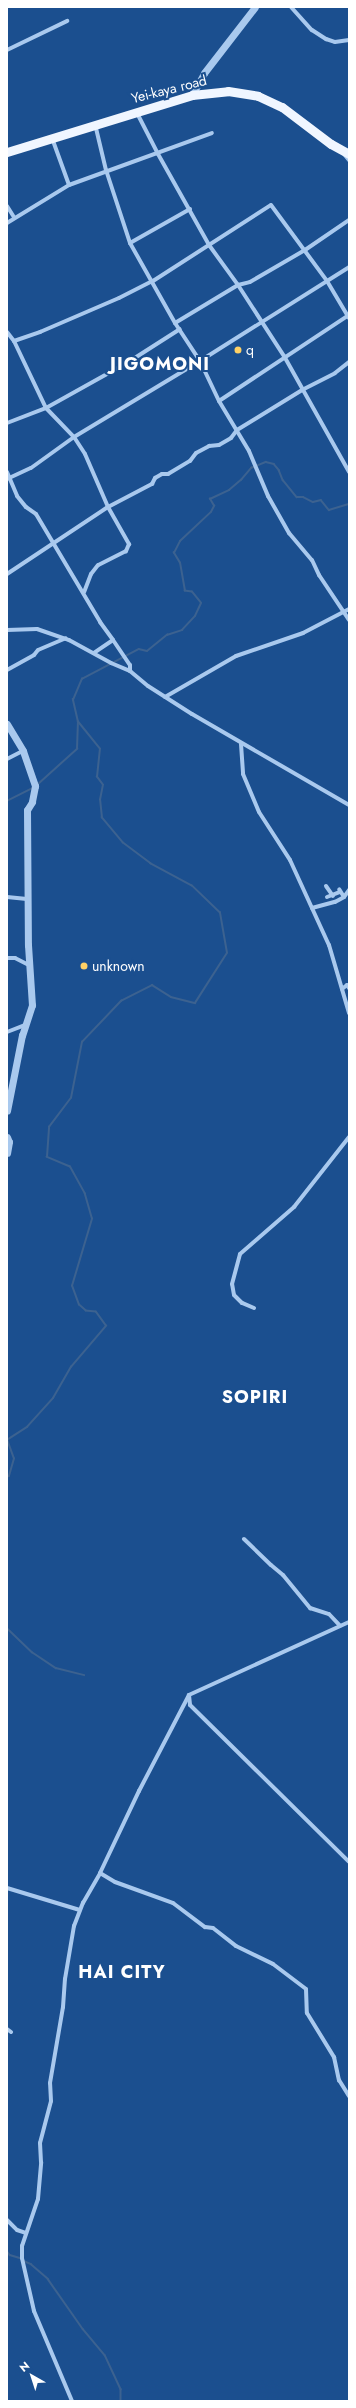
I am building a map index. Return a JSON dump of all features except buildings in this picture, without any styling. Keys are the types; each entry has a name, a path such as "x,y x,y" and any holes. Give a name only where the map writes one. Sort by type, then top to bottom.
{"main road":[{"name":"Yei-kaya road","path":"7,152 95,123 192,96 228,91 258,96 282,107 345,152"}],"street":[{"path":"192,96 204,73 255,7"},
{"path":"291,7 312,30 326,40 335,42 349,40"},
{"path":"7,50 67,21"},
{"path":"137,112 158,154 209,245 238,285 260,322 284,356 349,472"},
{"path":"95,123 106,170 120,218 130,243 153,281 175,323 200,361 219,401 237,430 254,463 268,496 289,533 312,560 319,575 345,611 349,620"},
{"path":"7,223 14,217 70,185 106,170 158,154 212,133"},
{"path":"52,137 70,185"},
{"path":"345,152 349,160"},
{"path":"14,341 40,332 153,281 272,205 327,281 348,316 284,356 219,401"},
{"path":"7,206 14,217"},
{"path":"130,243 190,209"},
{"path":"175,323 238,285 250,282 305,250 349,220"},
{"path":"9,478 31,468 74,436 200,361 349,267"},
{"path":"7,423 46,408 130,361 180,329"},
{"path":"7,332 14,341 46,408 74,436 85,454 108,507 130,544 126,551 98,565 91,574 84,592"},
{"path":"7,574 108,507 152,484 155,478 162,474 168,474 190,461 196,453 209,446 219,445 231,438 237,430 302,390 335,373 349,362"},
{"path":"7,472 17,496 26,507 36,514 84,592 100,622 130,665 130,671"},
{"path":"165,697 236,656 303,633 349,609"},
{"path":"7,630 37,630 66,638 130,671 165,697 241,744 349,805"},
{"path":"7,670 34,655 38,650 66,638"},
{"path":"94,653 113,640"},
{"path":"7,724 23,750 35,786 32,802 27,810 27,899 32,1005 25,1025 7,1108"},
{"path":"241,744 243,774 259,812 290,860 329,946 349,1013"},
{"path":"7,759 23,750"},
{"path":"326,886 333,896"},
{"path":"312,908 336,902 344,897 349,890"},
{"path":"326,897 333,896 339,891 344,897"},
{"path":"7,897 27,899"},
{"path":"7,958 15,958 29,965"},
{"path":"342,989 347,985 349,988"},
{"path":"7,1032 25,1025"},
{"path":"254,1308 242,1303 234,1295 232,1284 240,1254 294,1207 349,1137"},
{"path":"7,1153 8,1141"},
{"path":"244,1539 283,1575 310,1608 329,1614 340,1626"},
{"path":"72,2401 30,2295 22,2258 22,2246 38,2199 41,2162 40,2143 51,2101 50,2083 63,2007 65,1979 74,1926 80,1910 100,1873 139,1790 189,1695 349,1622"},
{"path":"189,1695 190,1704 349,1862"},
{"path":"100,1873 114,1882 173,1903 204,1927 213,1928 236,1946 273,1964 306,1989 307,2013 334,2057 339,2080 349,2096"},
{"path":"7,1888 80,1910"},
{"path":"7,2029 12,2032"},
{"path":"7,2220 17,2230 26,2233"}],"waterway":[{"path":"37,785 77,749 78,722 73,700 82,679 139,649 147,651 167,635 182,630 195,616 201,603 192,592 185,591 180,563 174,553 180,541 211,512 214,506 210,499 229,490 241,480 251,468 266,462 274,464 279,470 283,480 297,497 303,497 313,502 321,500 329,510 349,504"},
{"path":"7,1477 9,1476 14,1459 7,1440 27,1427 53,1398 71,1367 106,1326 96,1312 86,1311 79,1305 72,1286 92,1219 85,1194 70,1167 47,1157 49,1127 71,1098 82,1042 121,1001 152,985 171,997 195,1003 227,953 220,913 192,886 151,864 123,843 102,818 100,800 103,785 97,777 100,749 78,722"},
{"path":"7,801 32,788"},
{"path":"7,1628 32,1652 56,1668 84,1675"},
{"path":"7,2251 10,2255 20,2258"},
{"path":"24,2261 31,2264 48,2279 83,2329 105,2355 121,2389 121,2401"}],"place":[{"name":"q","path":"238,350"},
{"name":"unknown","path":"84,966"}],"district":[{"name":"JIGOMONI","path":"160,364"},
{"name":"SOPIRI","path":"255,1397"},
{"name":"HAI CITY","path":"122,1972"}]}
